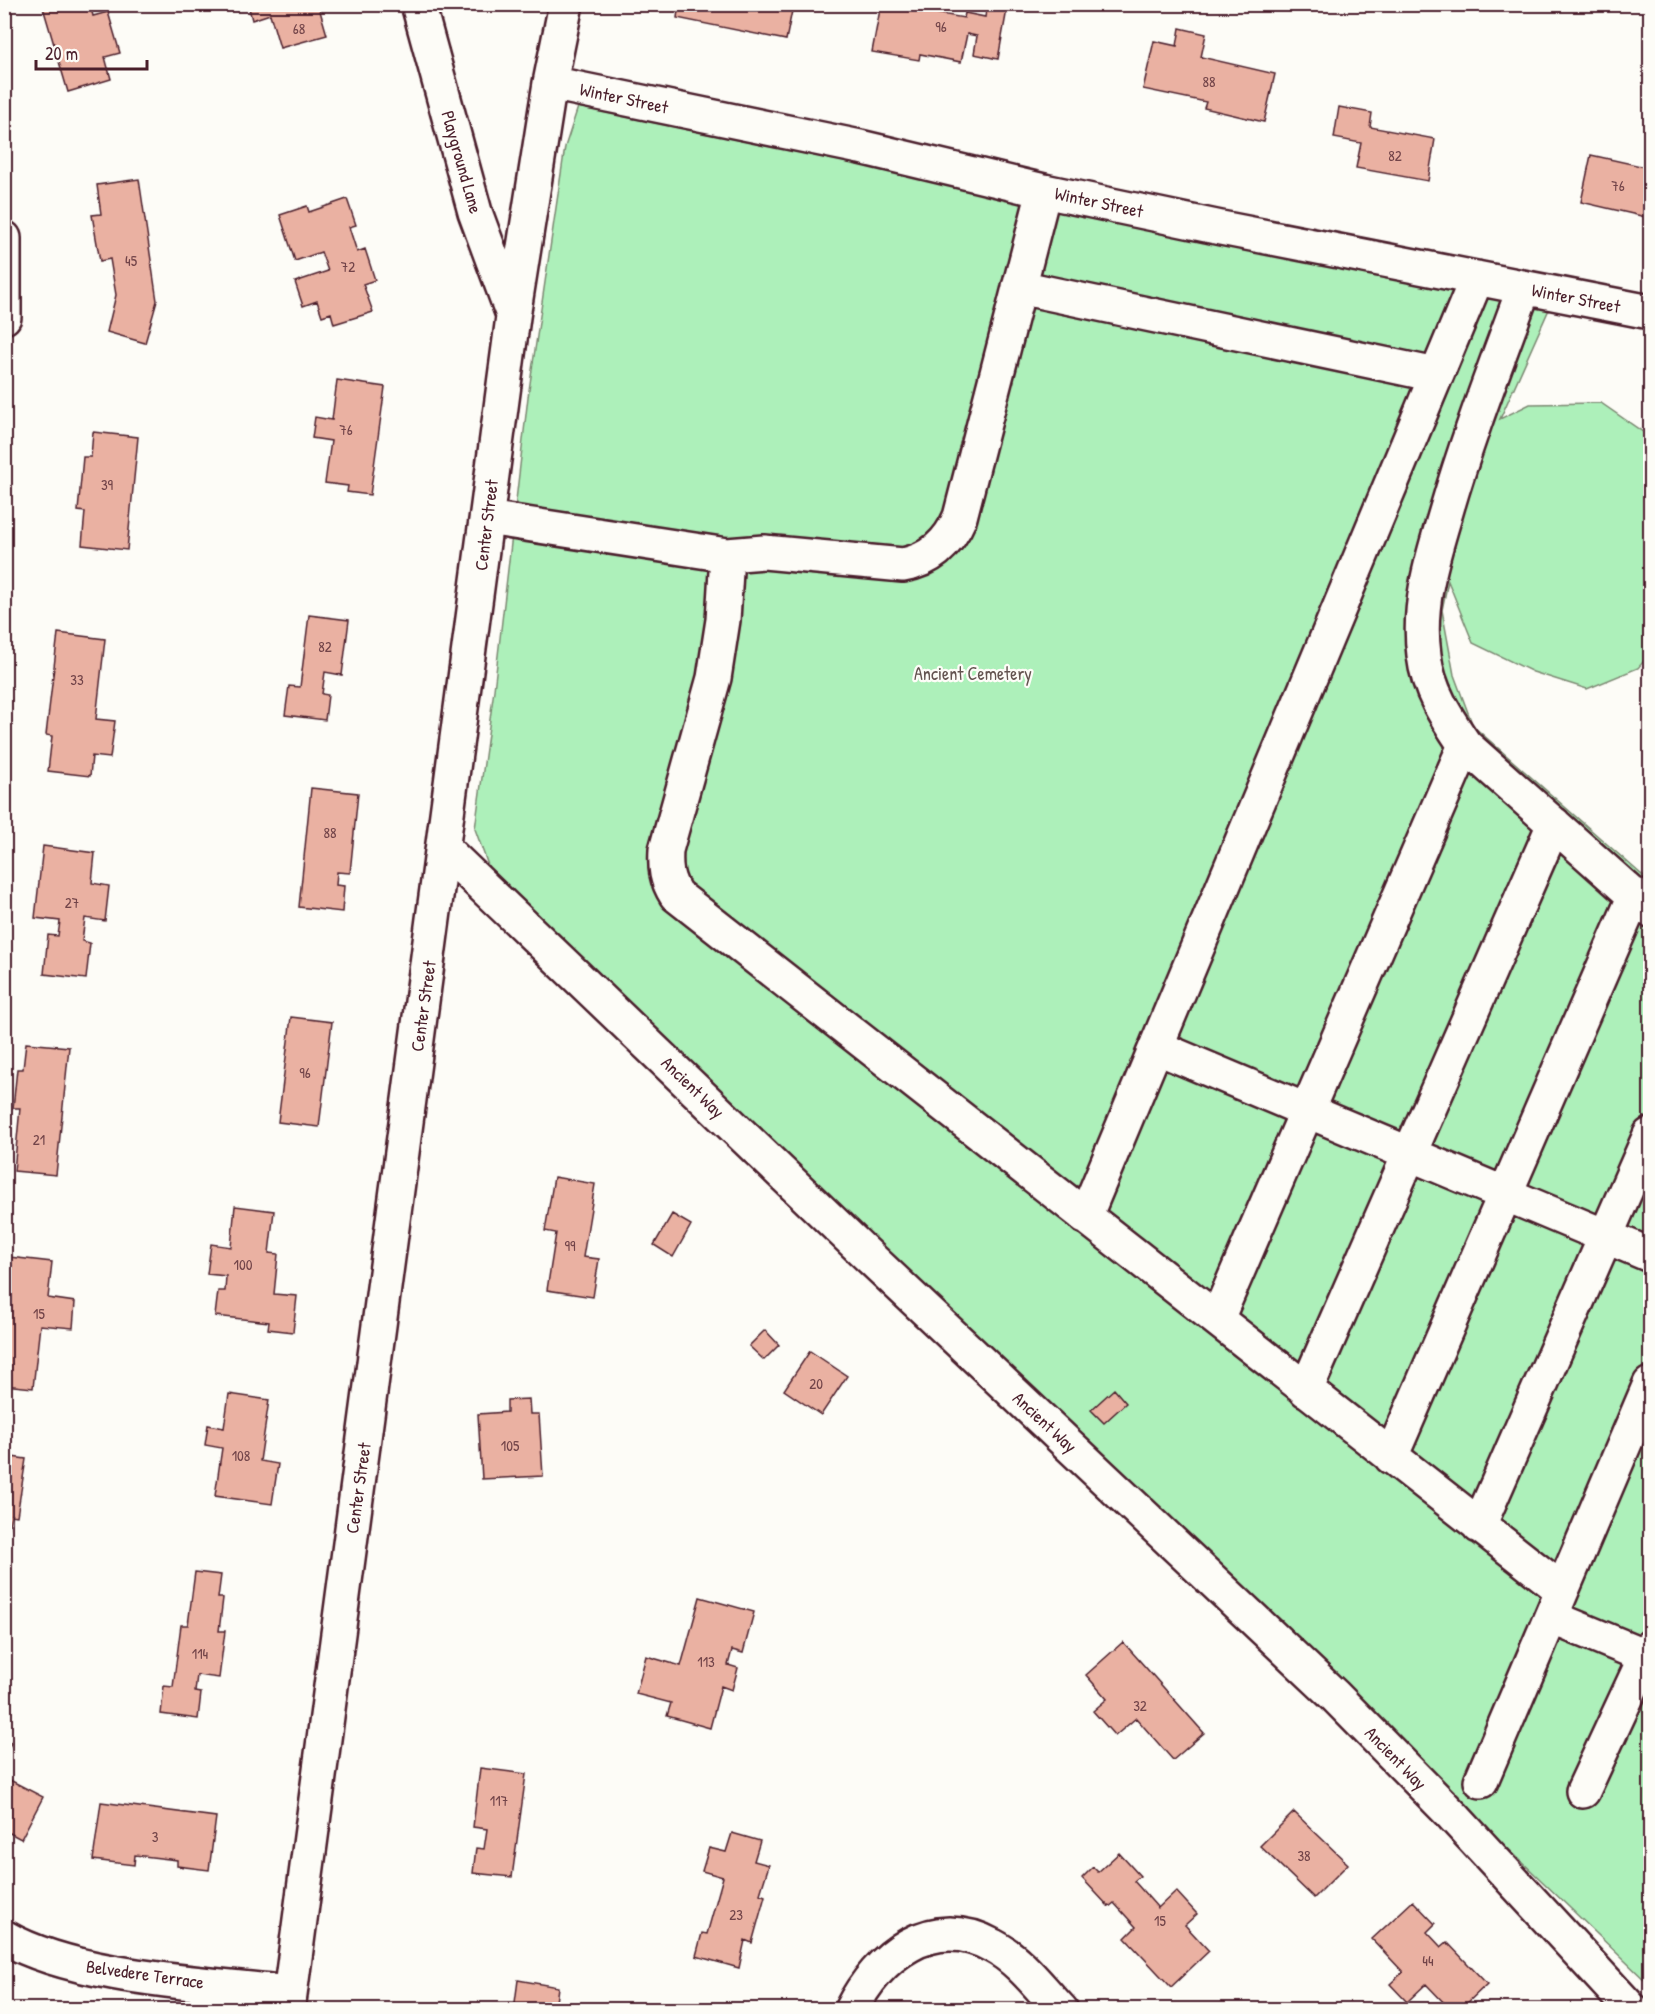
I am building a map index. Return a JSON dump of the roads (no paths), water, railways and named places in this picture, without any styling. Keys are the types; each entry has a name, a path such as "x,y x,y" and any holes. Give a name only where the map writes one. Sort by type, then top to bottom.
{"street":[{"name":"Playground Lane","path":"418,4 475,212 513,317"},
{"name":"Center Street","path":"289,2001 513,317 550,83 566,4"},
{"name":"Winter Street","path":"550,83 860,147 1044,190 1650,312"},
{"path":"487,518 727,555 764,552 903,565 918,562 943,545 954,533 960,517 1044,190"},
{"path":"4,238 4,316"},
{"path":"1085,1217 1477,278"},
{"path":"1019,287 1436,375"},
{"path":"1391,1457 1506,1194 1643,903 1465,745 1442,711 1430,684 1424,655 1423,604 1429,570 1457,473 1524,288"},
{"path":"727,555 723,620 714,678 666,849 665,868 668,882 676,895 1479,1526 1557,1604 1649,1654 1583,1791"},
{"path":"1216,1320 1465,745"},
{"path":"1306,1390 1554,824"},
{"name":"Ancient Way","path":"444,849 854,1242 1335,1696 1453,1816 1632,2010"},
{"path":"1156,1047 1650,1255"},
{"path":"1479,1526 1650,1135"},
{"path":"1481,1781 1650,1383"},
{"path":"851,2010 861,1989 896,1951 912,1942 953,1935 975,1938 1007,1955 1061,2010"},
{"name":"Belvedere Terrace","path":"4,1937 61,1962 289,2001"}],"park label":[{"name":"Ancient Cemetery","path":"973,673"}]}
